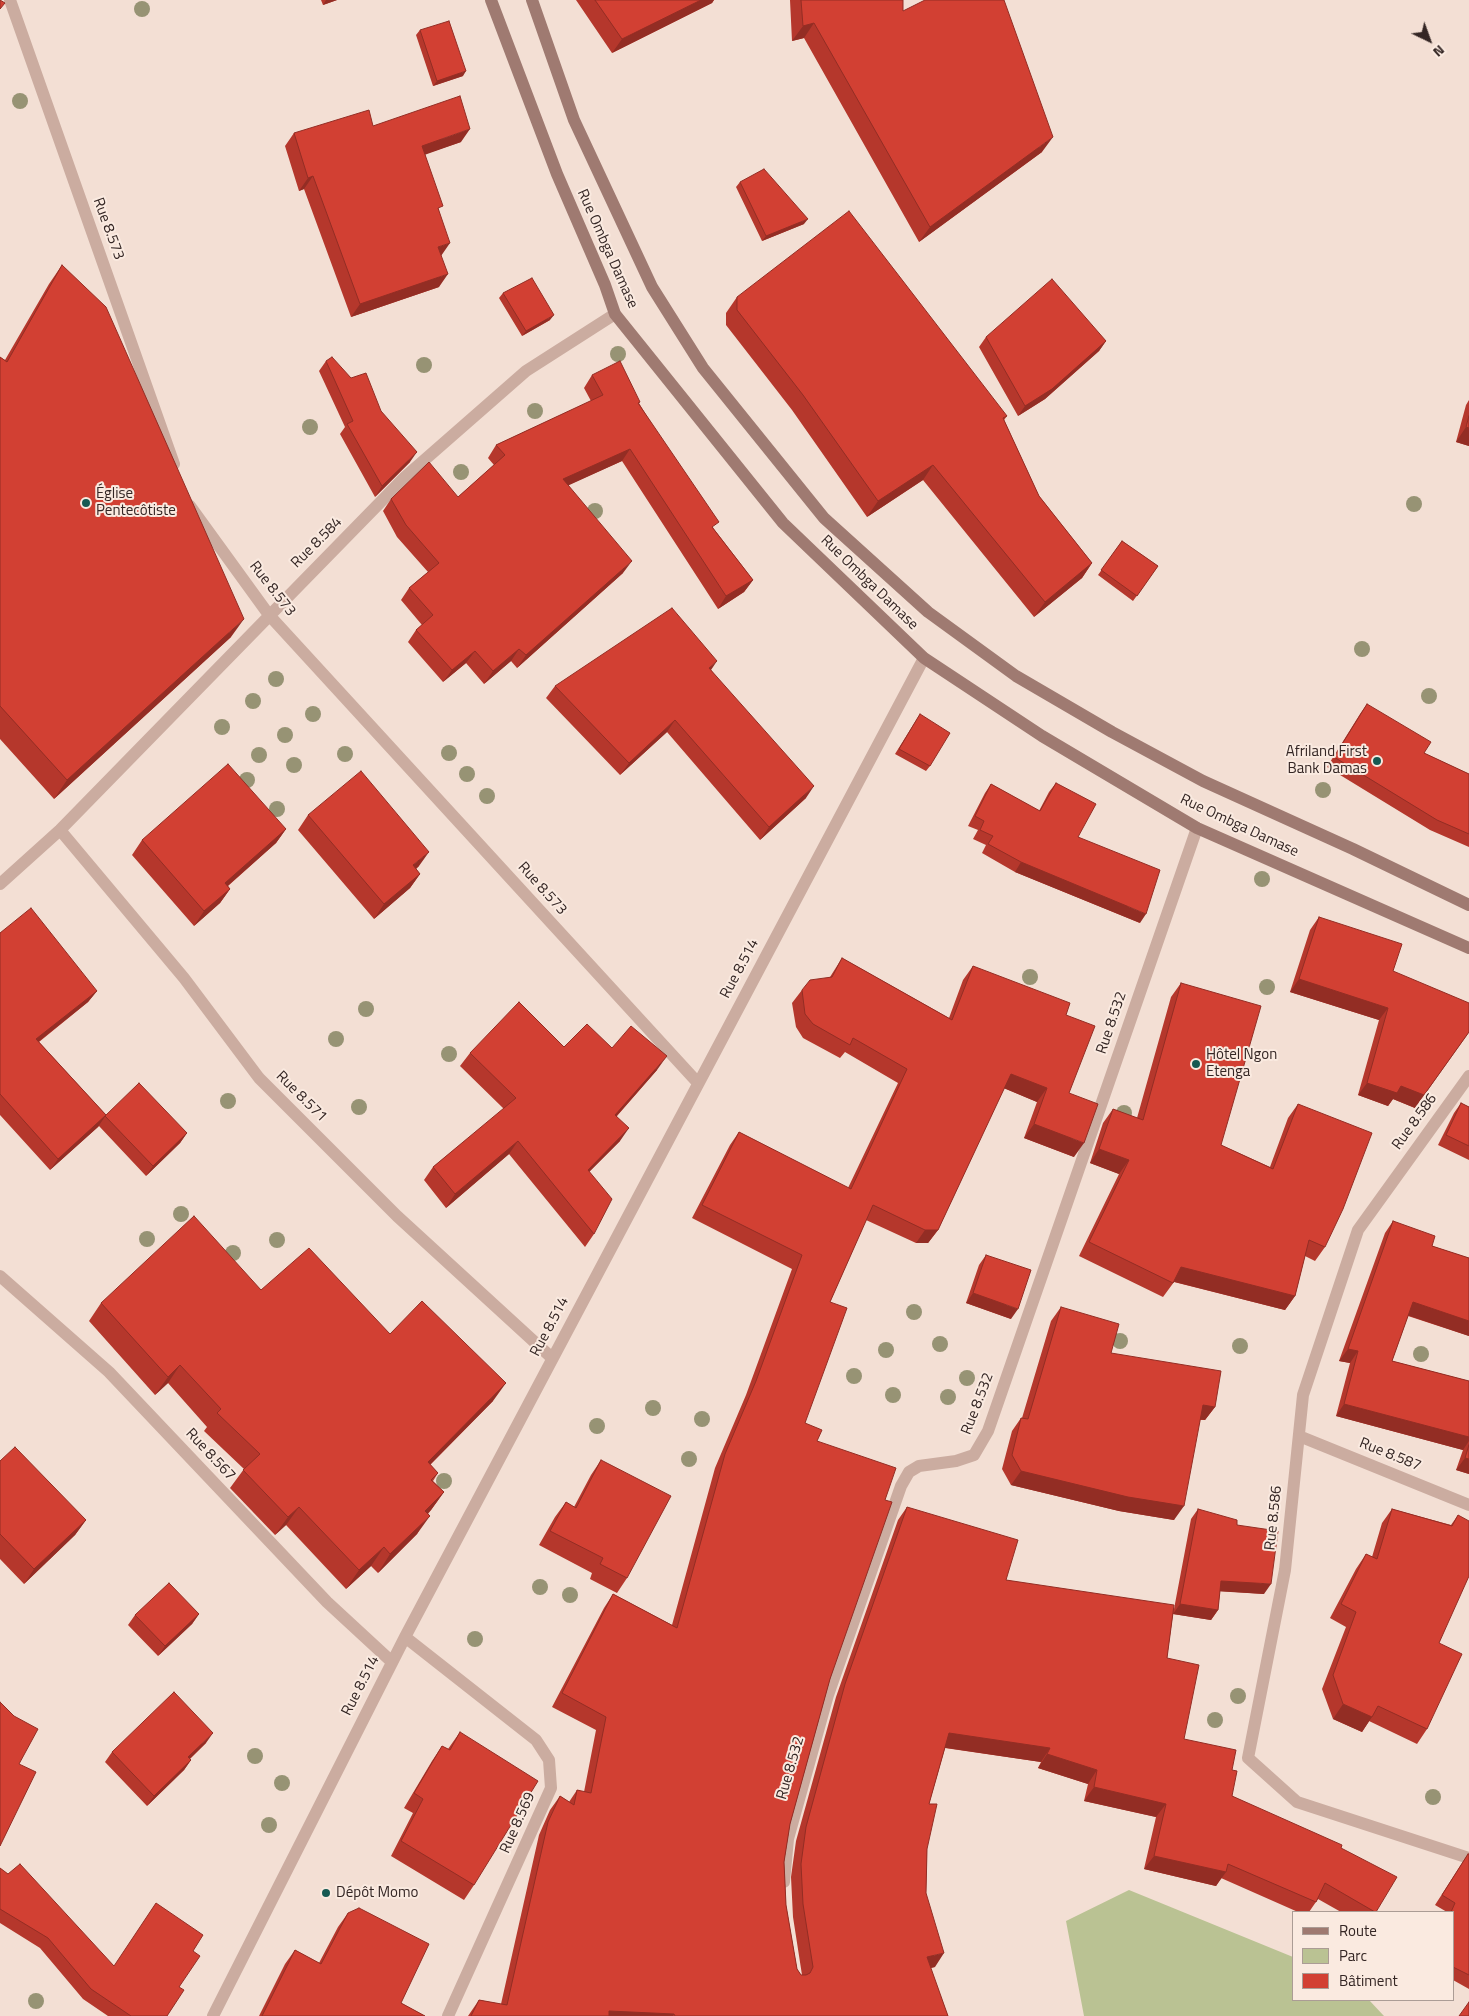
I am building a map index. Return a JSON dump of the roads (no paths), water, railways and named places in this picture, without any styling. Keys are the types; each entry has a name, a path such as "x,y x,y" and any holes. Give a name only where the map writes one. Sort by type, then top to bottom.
{"main road":[{"name":"Rue Ombga Damase","path":"491,0 557,174 606,285 616,314 783,523 924,658 1042,736 1197,828 1469,948"},
{"name":"Rue Ombga Damase","path":"532,0 574,120 652,287 703,368 824,518 928,612 1016,676 1112,732 1203,780 1469,905"}],"street":[{"name":"Rue 8.573","path":"10,0 178,475"},
{"name":"Rue 8.584","path":"0,884 60,830 405,477 526,371 616,314"},
{"name":"Rue 8.573","path":"185,494 188,503 269,615 698,1083"},
{"name":"Rue 8.514","path":"213,2016 405,1637 924,658"},
{"name":"Rue 8.532","path":"784,1893 788,1839 828,1695 901,1486 908,1472 919,1466 974,1455 988,1431 1197,828"},
{"name":"Rue 8.571","path":"60,830 184,978 259,1078 397,1216 552,1358"},
{"name":"Rue 8.586","path":"1469,1076 1358,1230 1303,1395 1285,1570 1248,1758 1297,1802 1469,1858"},
{"name":"Rue 8.567","path":"0,1276 109,1372 327,1602 392,1662"},
{"name":"Rue 8.587","path":"1299,1436 1469,1505"},
{"name":"Rue 8.569","path":"405,1637 536,1740 549,1760 552,1788 448,2016"}],"place":[{"name":"Église Pentecôtiste","path":"86,503"},
{"name":"Afriland First Bank Damas","path":"1377,761"},
{"name":"Hôtel Ngon Etenga","path":"1196,1064"},
{"name":"Dépôt Momo","path":"326,1893"}]}
